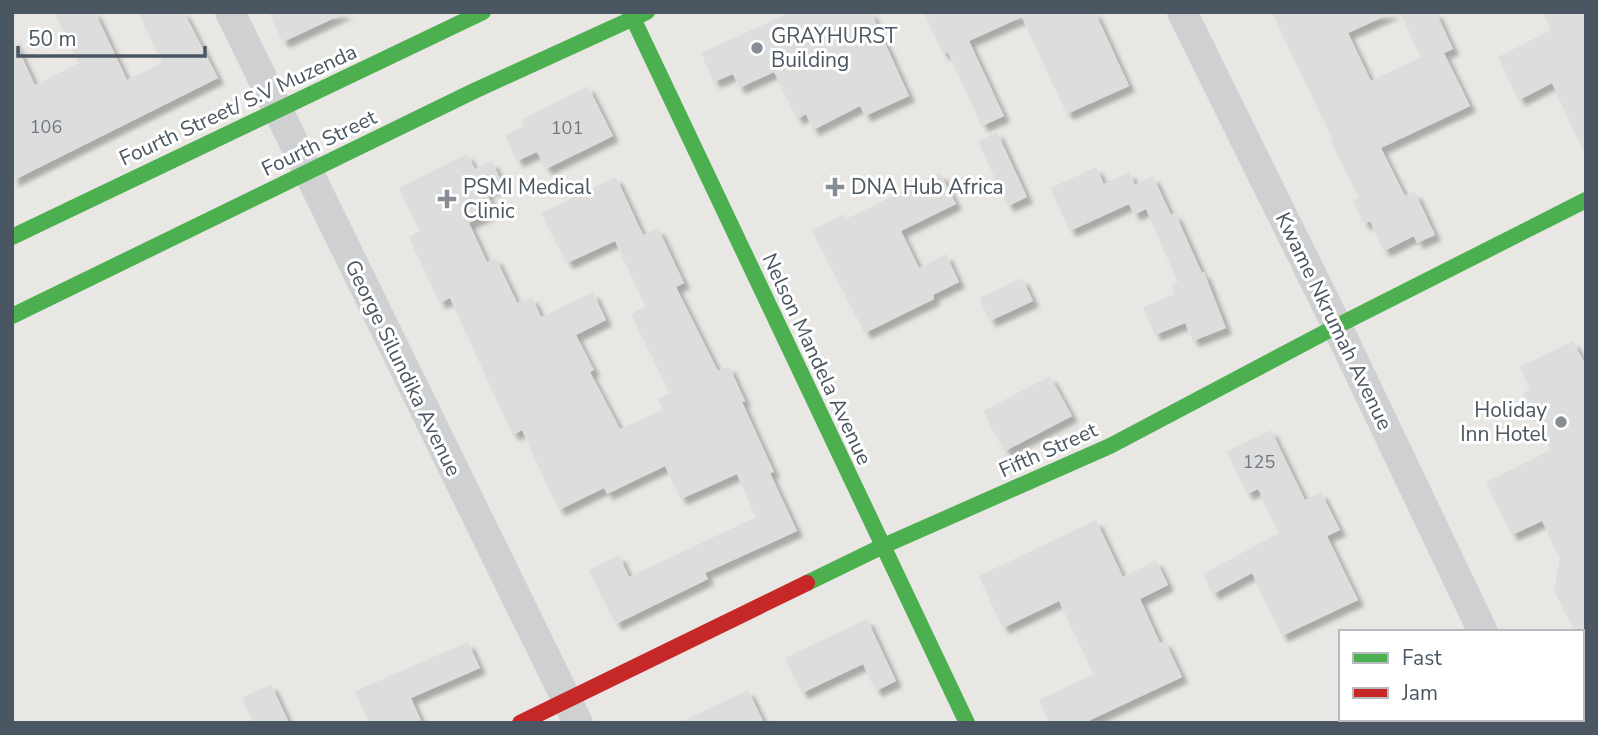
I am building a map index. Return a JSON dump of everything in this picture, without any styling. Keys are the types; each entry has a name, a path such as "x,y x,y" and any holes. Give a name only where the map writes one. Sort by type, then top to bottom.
{"main road":[{"name":"Fourth Street/ S.V Muzenda","path":"12,237 483,12"},
{"name":"Fourth Street","path":"12,316 474,91 637,15"},
{"name":"Nelson Mandela Avenue","path":"637,15 881,547 967,723"},
{"name":"Fifth Street","path":"520,723 572,711 881,547 1110,446 1337,326 1586,201"}],"street":[{"name":"George Silundika Avenue","path":"230,12 572,711"},
{"name":"Kwame Nkrumah Avenue","path":"1182,12 1337,326 1482,630"}],"shaded area":[{"path":"12,12 1586,12 1586,723 12,723"}],"building":[{"path":"54,12 95,12 127,80 162,63 138,12 184,12 218,78 12,181 12,36 35,85 79,63"},
{"path":"269,12 347,12 283,42"},
{"path":"791,12 871,12 909,96 865,116 860,106 813,130 806,114 797,119 774,72 739,88 733,74 714,82 701,53"},
{"path":"924,12 1095,12 1129,86 1067,114 1022,17 969,41 1004,116 982,126 948,52 943,54"},
{"path":"1272,12 1394,12 1348,33 1371,81 1421,57 1400,12 1436,12 1453,49 1444,53 1470,106 1381,148 1405,196 1415,192 1435,235 1417,243 1414,236 1384,251 1370,221 1364,224 1353,200 1359,197"},
{"path":"1543,12 1586,12 1586,156 1552,83 1519,100 1498,57 1551,30"},
{"path":"588,86 613,136 546,169 537,152 517,161 505,135 524,126 521,120"},
{"path":"997,132 1027,197 1008,206 978,141"},
{"path":"467,154 475,169 492,161 503,185 486,192 495,210 469,223 487,262 496,258 517,303 532,297 541,317 593,292 606,320 576,335 594,370 590,372 620,429 663,410 658,399 670,393 631,314 646,306 615,241 567,263 541,213 616,177 643,235 658,228 684,283 676,287 718,371 729,366 745,401 742,402 774,472 770,473 797,531 705,573 708,579 616,624 589,570 619,555 629,577 756,517 737,474 681,499 665,466 607,494 604,488 559,510 522,430 513,435 450,298 440,303 409,237 420,231 399,188"},
{"path":"1096,167 1104,184 1129,172 1135,185 1153,176 1171,215 1175,213 1202,273 1204,272 1226,328 1193,341 1185,323 1155,335 1143,307 1175,294 1171,285 1178,282 1146,209 1134,215 1129,204 1070,231 1050,188"},
{"path":"940,173 956,204 901,231 919,268 946,254 959,282 933,295 934,299 865,333 812,230 844,214 846,219"},
{"path":"1022,278 1033,301 990,321 979,298"},
{"path":"1573,341 1586,366 1586,652 1584,630 1574,630 1554,590 1560,558 1542,521 1512,535 1486,482 1551,450 1523,393 1530,389 1520,367"},
{"path":"1050,376 1072,416 1005,451 983,411"},
{"path":"1271,430 1305,500 1321,492 1340,530 1327,536 1358,600 1282,636 1252,573 1213,594 1203,574 1279,533 1258,489 1247,494 1227,451"},
{"path":"1096,520 1123,577 1156,560 1168,585 1140,599 1160,643 1165,641 1182,677 1084,723 1050,723 1039,700 1094,674 1059,601 1003,628 979,576"},
{"path":"867,619 896,681 876,691 863,664 802,693 785,658"},
{"path":"468,642 480,668 411,698 422,723 369,723 355,691"},
{"path":"271,684 289,723 254,723 242,698"},
{"path":"748,690 764,723 679,723"}],"traffic: fast":[{"path":"12,237 483,12"},
{"path":"630,12 967,723"},
{"path":"12,316 474,91 647,12"},
{"path":"807,583 881,547 1110,446 1337,326 1586,200"}],"traffic: jam":[{"path":"520,723 807,583"}],"place":[{"name":"GRAYHURST Building","path":"757,48"},
{"name":"DNA Hub Africa","path":"835,187"},
{"name":"PSMI Medical Clinic","path":"447,199"},
{"name":"Holiday Inn Hotel","path":"1561,422"}]}
